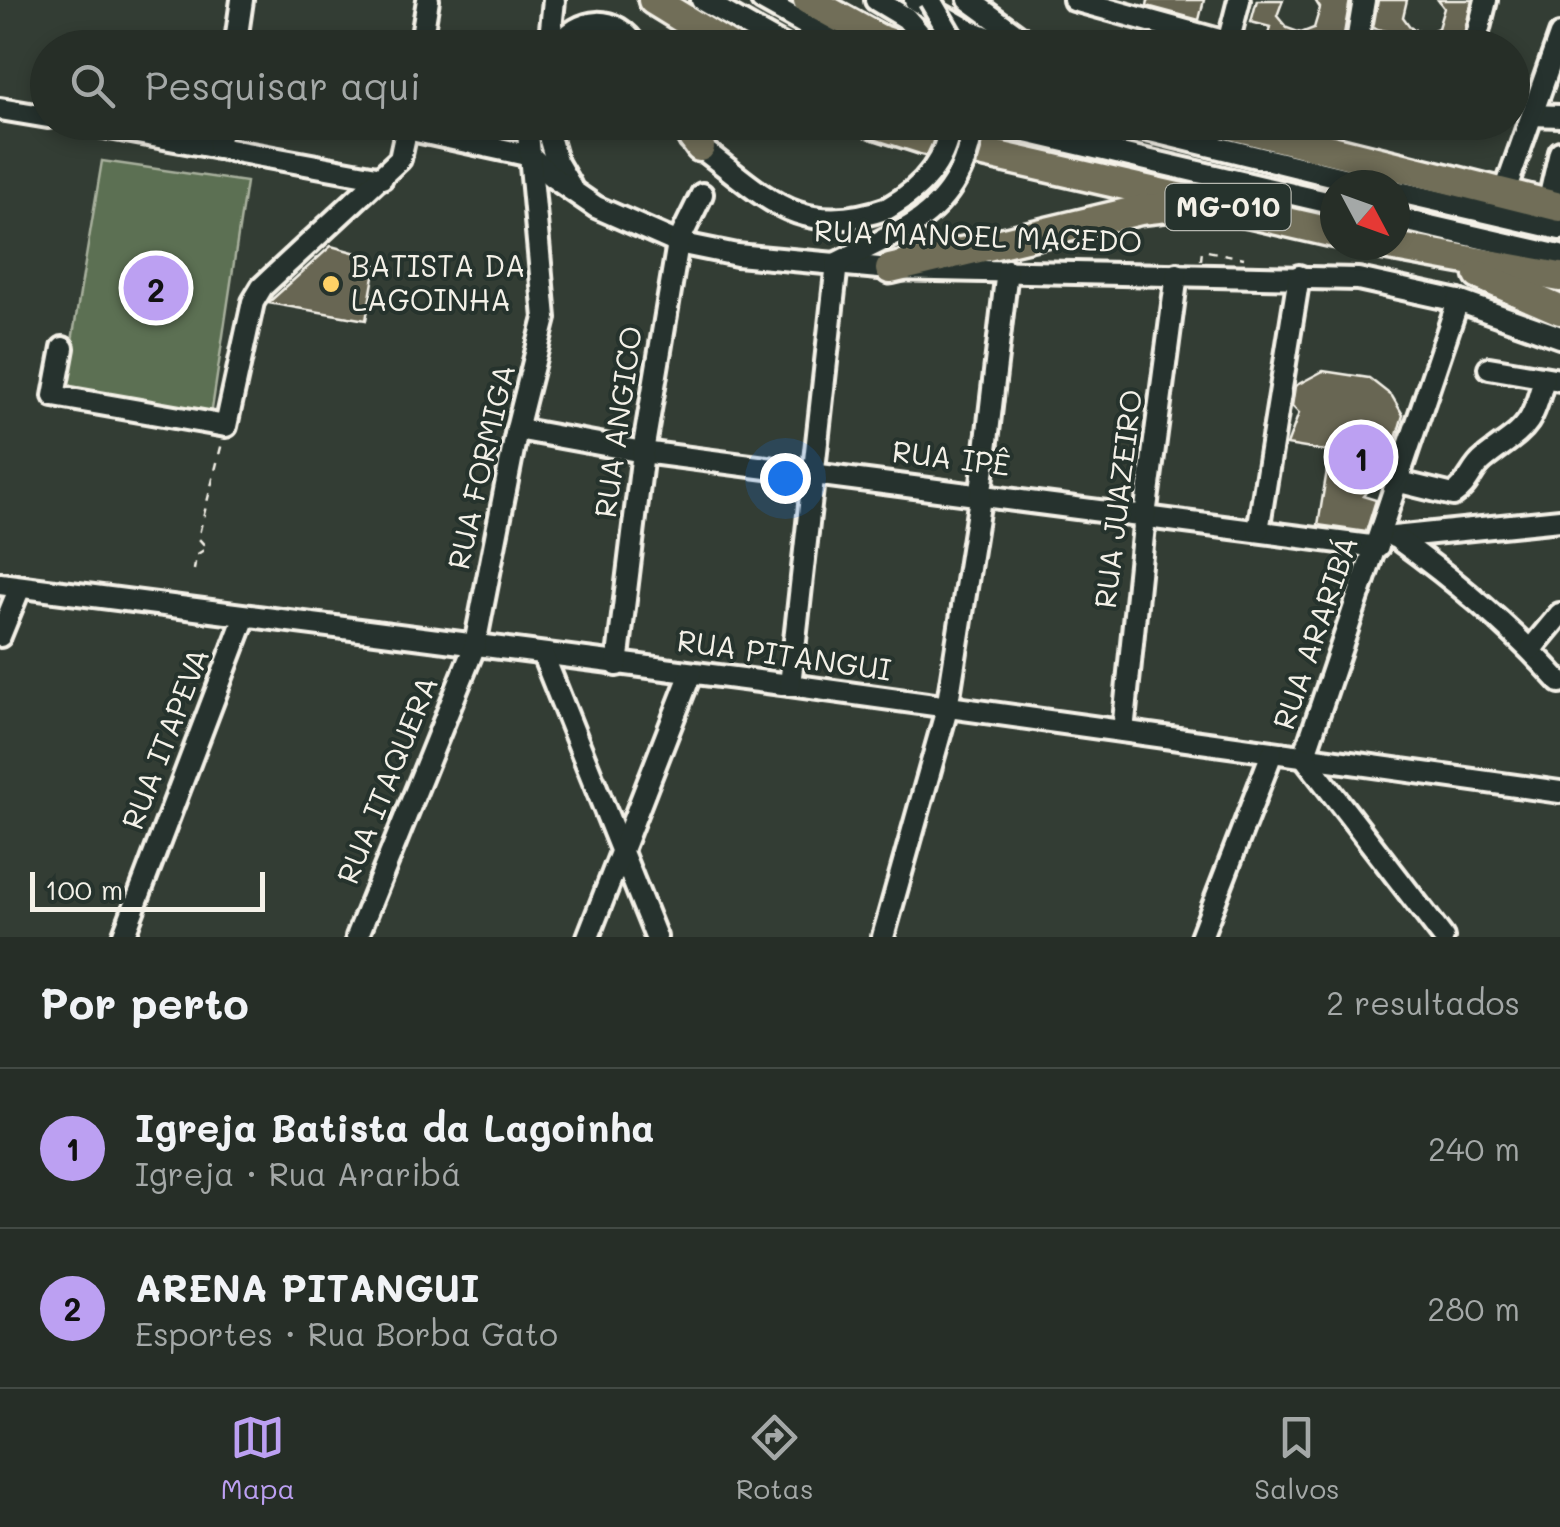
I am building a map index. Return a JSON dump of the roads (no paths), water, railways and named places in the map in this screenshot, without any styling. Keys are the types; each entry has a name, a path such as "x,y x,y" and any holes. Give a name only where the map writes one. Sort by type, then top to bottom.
{"highway":[{"path":"653,0 702,30"},
{"path":"808,0 863,30"},
{"path":"695,140 700,147"},
{"name":"MG-010","path":"928,140 1320,229"},
{"name":"MG-010","path":"1290,140 1504,194 1556,213"},
{"path":"890,268 1140,210 1211,203"},
{"path":"1410,252 1560,278"},
{"path":"1436,258 1560,310"}],"street":[{"path":"238,30 242,0"},
{"path":"423,30 428,0"},
{"path":"553,30 554,0"},
{"path":"702,0 755,30"},
{"path":"762,0 816,30"},
{"path":"876,0 906,18 916,30"},
{"path":"915,0 966,30"},
{"path":"930,0 948,30"},
{"path":"969,0 1010,30"},
{"path":"1074,0 1105,4 1189,30"},
{"path":"1238,30 1239,0"},
{"path":"1359,30 1364,0"},
{"path":"1478,30 1486,0"},
{"path":"575,30 595,22 615,25 620,30"},
{"path":"1530,121 1559,44"},
{"path":"0,109 30,114"},
{"path":"1532,115 1560,116"},
{"path":"174,140 382,178"},
{"path":"218,148 219,140"},
{"path":"63,348 54,396 226,426 252,302 262,288 400,159 405,140"},
{"path":"464,140 531,156"},
{"path":"480,144 488,140"},
{"name":"RUA FORMIGA","path":"475,645 517,428 545,318 529,140"},
{"path":"551,140 556,161 580,199"},
{"path":"692,140 748,188 789,212 840,219 888,208 924,182 946,140"},
{"path":"790,685 837,263 907,228 937,206 957,181 969,140"},
{"path":"1061,140 1320,200"},
{"path":"1187,140 1320,173"},
{"path":"1504,194 1523,140"},
{"path":"1410,193 1556,213 1560,154"},
{"name":"RUA MANOEL MACEDO","path":"531,156 580,199 678,243 737,255 890,268 1358,279 1458,301 1560,337"},
{"name":"RUA ANGICO","path":"618,665 642,452 678,243 702,194"},
{"path":"1410,221 1560,256"},
{"path":"883,937 947,710 981,492 1006,270"},
{"name":"RUA JUAZEIRO","path":"1123,732 1145,516 1177,274"},
{"path":"1258,531 1298,276"},
{"name":"RUA ARARIBÁ","path":"1304,757 1387,539 1400,482 1458,301"},
{"path":"1400,482 1453,495 1464,488 1484,459 1528,425 1552,379 1489,368"},
{"name":"RUA IPÊ","path":"517,428 642,452 981,492 1258,531 1387,539 1456,528 1560,520"},
{"path":"1453,495 1456,528"},
{"path":"1387,539 1448,575 1531,649 1560,682"},
{"path":"0,636 10,586"},
{"name":"RUA PITANGUI","path":"10,586 244,619 790,685 947,710 1560,792"},
{"path":"1531,649 1560,614"},
{"name":"RUA ITAPEVA","path":"123,937 244,619"},
{"name":"RUA ITAQUERA","path":"357,937 475,645"},
{"path":"543,655 656,937"},
{"path":"588,937 690,673"},
{"path":"1201,937 1272,753"},
{"path":"1304,757 1443,937"}],"place":[{"name":"BATISTA DA LAGOINHA","path":"331,284"},
{"name":"ARENA PITANGUI","path":"156,288"},
{"name":"Igreja Batista da Lagoinha","path":"1361,457"}]}
